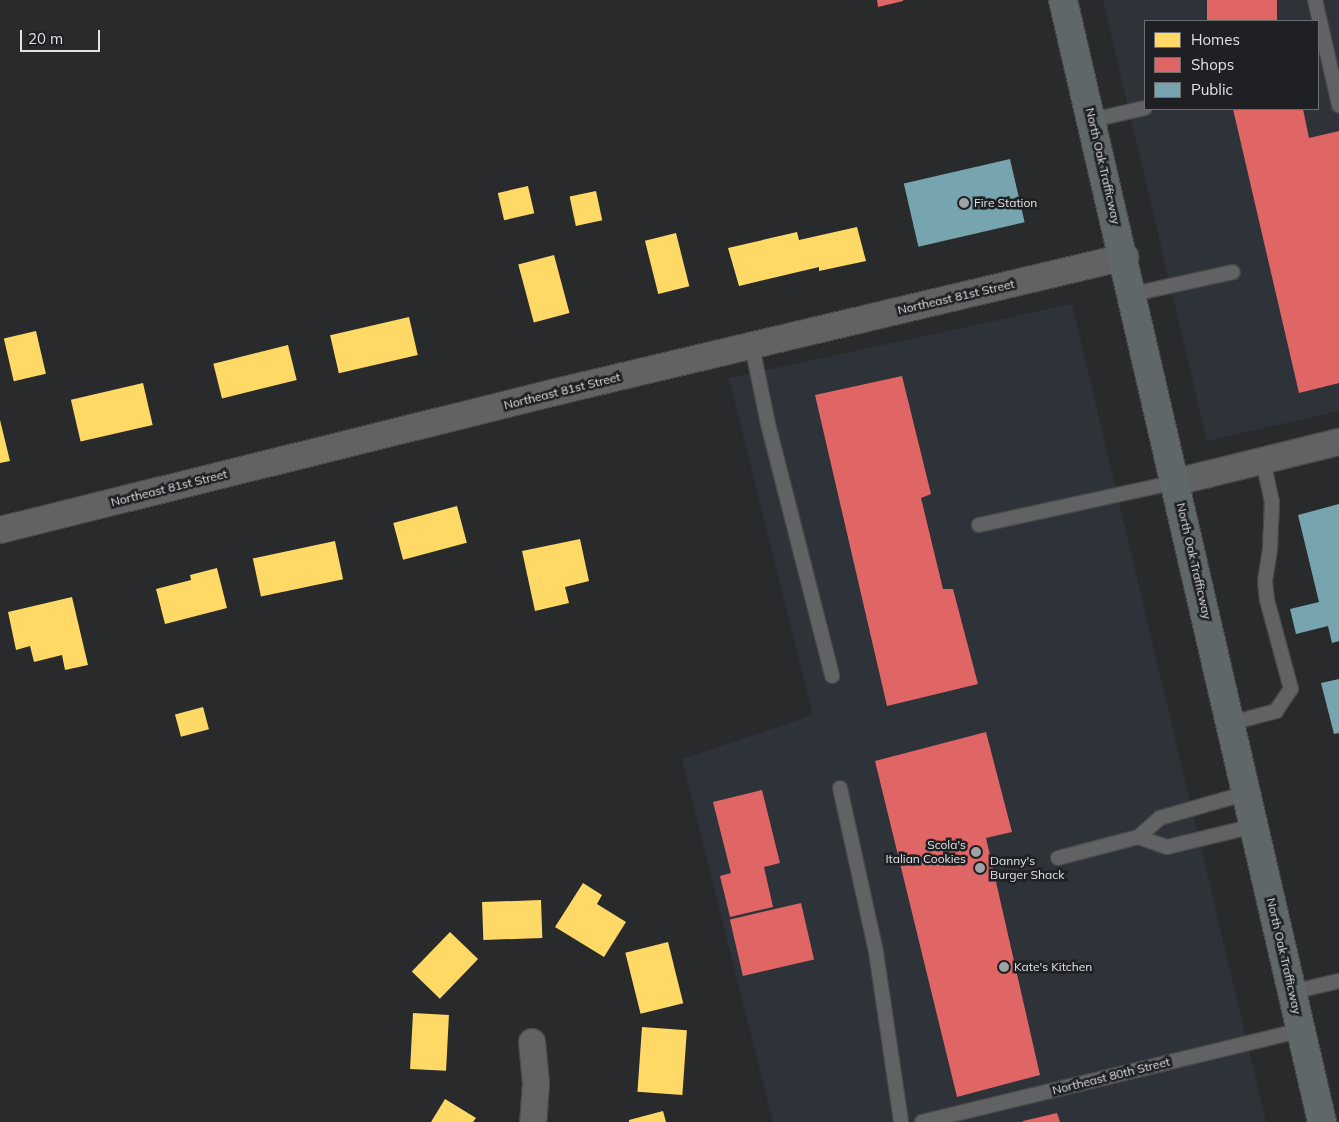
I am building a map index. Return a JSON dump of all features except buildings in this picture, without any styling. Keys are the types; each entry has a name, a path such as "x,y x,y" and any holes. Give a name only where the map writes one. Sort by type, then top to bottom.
{"main road":[{"name":"North Oak Trafficway","path":"1064,0 1125,257 1322,1122"}],"street":[{"name":"Northeast 81st Street","path":"0,530 1125,257"},
{"path":"1176,482 1339,442"},
{"path":"532,1042 536,1083 533,1122"}],"lane":[{"path":"1315,0 1339,105"},
{"path":"1092,120 1144,108"},
{"path":"1133,294 1233,272"},
{"path":"752,346 768,424 832,676"},
{"path":"1231,723 1276,711 1291,689 1267,600 1265,581 1270,549 1272,502 1262,461"},
{"path":"979,525 1176,482"},
{"path":"840,788 876,952 901,1122"},
{"path":"1058,858 1138,837 1160,818 1247,793"},
{"path":"1138,837 1167,847 1254,826"},
{"path":"1292,992 1339,981"},
{"name":"Northeast 80th Street","path":"922,1122 1301,1030"}],"shaded area":[{"path":"1103,0 1339,0 1339,411 1207,441"},
{"path":"1072,304 1266,1122 773,1122 682,759 813,715 729,378"}],"place":[{"name":"Fire Station","path":"964,203"},
{"name":"Scola's Italian Cookies","path":"976,852"},
{"name":"Danny's Burger Shack","path":"980,868"},
{"name":"Kate's Kitchen","path":"1004,967"}]}
